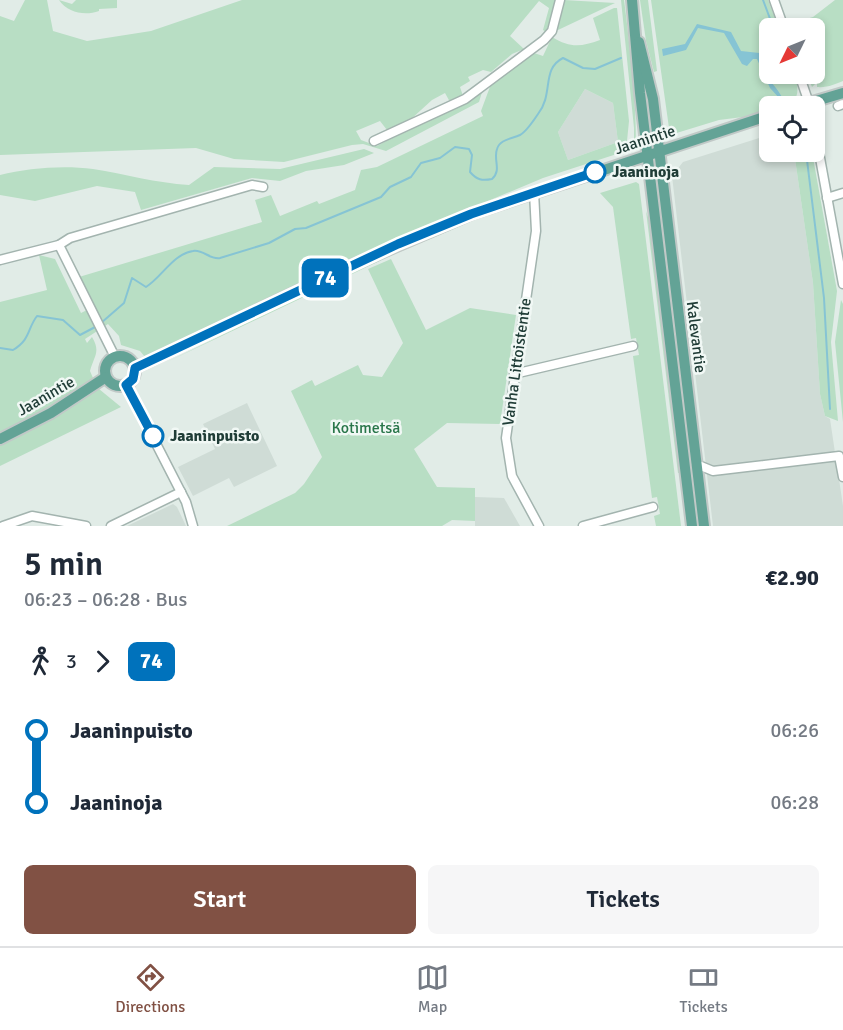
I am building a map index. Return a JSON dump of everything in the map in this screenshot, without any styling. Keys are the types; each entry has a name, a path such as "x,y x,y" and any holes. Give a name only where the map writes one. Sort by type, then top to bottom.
{"main road":[{"path":"632,0 636,32"},
{"name":"Kalevantie","path":"636,32 645,60 659,151 704,526"},
{"name":"Kalevantie","path":"636,32 636,60 692,526"},
{"path":"825,99 843,93"},
{"name":"Jaanintie","path":"135,368 398,244 534,192 759,119"},
{"path":"115,357 129,359 135,368 133,379 126,385 113,384 106,377 106,365 115,357"},
{"name":"Jaanintie","path":"0,439 51,412 106,377"}],"street":[{"path":"374,141 465,99 526,51 544,40 552,31 560,0"},
{"path":"774,0 780,18"},
{"path":"821,162 843,284"},
{"path":"0,260 59,245 70,238 252,185 262,187"},
{"name":"Vanha Littoistentie","path":"534,192 536,231 506,438 512,476 539,526"},
{"path":"827,198 843,193"},
{"path":"59,245 115,357"},
{"path":"514,375 633,346"},
{"path":"126,385 181,492 194,526"},
{"path":"696,464 713,471 839,456 843,477"},
{"path":"699,486 713,471"},
{"path":"111,526 181,492"},
{"path":"583,526 653,507"},
{"path":"3,526 20,519 38,516 86,526"}],"shaded area":[{"path":"585,89 613,103 618,142 568,160 558,132"},
{"path":"759,138 759,162 795,162 813,283 820,394 825,416 830,419 843,506 843,526 713,526 672,176 683,162"},
{"path":"247,403 277,466 234,487 229,478 193,496 178,467 215,449 203,424"},
{"path":"475,497 504,498 520,526 475,526"},
{"path":"173,504 177,507 186,526 127,526"}],"green space":[{"path":"25,0 47,0 53,31 87,41 151,31 242,0 557,0 546,32 543,30 549,8 539,1 510,36 524,49 512,54 491,72 483,70 468,77 470,81 460,87 463,96 450,102 445,93 432,100 410,120 387,130 380,121 356,131 361,140 377,146 483,89 479,102 386,151 363,144 352,145 284,162 234,159 196,148 0,155 0,16 14,21"},
{"path":"59,0 72,4 76,0 117,0 117,8 83,13 72,11"},
{"path":"564,0 615,3 558,30 556,23"},
{"path":"621,0 624,0 633,79 636,125 634,150 634,128"},
{"path":"640,0 648,0 657,71 654,72 646,41"},
{"path":"651,0 768,0 775,18 759,18 759,84 796,84 796,96 759,96 759,112 719,120 670,135"},
{"path":"835,0 843,0 843,81 831,86 817,87 817,84 825,84 825,18 810,18"},
{"path":"617,8 629,121 626,151 543,178 395,240 155,354 145,357 140,351 121,345 119,336 108,324 85,339 87,343 92,337 96,347 90,371 93,378 52,408 0,434 0,302 47,290 39,255 55,259 81,313 95,306 79,277 262,222 255,200 271,195 280,216 317,201 319,204 355,190 361,170 377,167 483,116 481,111 491,84 531,52 543,56 552,37 564,43 576,45 600,40 593,18","holes":["585,89 613,103 618,142 568,160 558,132"]},
{"path":"364,149 374,153 344,165 306,171 280,181 252,178 141,210 135,192 97,186 35,201 0,195 0,175 34,169 70,167 93,169 189,185 214,167 280,169"},
{"path":"795,162 814,162 837,291 831,342 838,421 825,416 820,394 813,283"},
{"path":"636,182 639,184 681,526 656,526 654,516 660,514 657,497 652,498 633,356 639,355 636,338 631,339 613,207 600,193"},
{"path":"646,211 651,226 680,473 678,473"},
{"path":"489,214 390,256 167,362 363,266"},
{"name":"Kotimetsä","path":"391,259 426,330 470,308 516,315 500,424 447,423 414,449 437,487 475,488 475,521 452,520 442,526 227,526 295,493 304,484 322,457 291,391 312,380 315,386 358,365 363,375 382,377 403,343 368,269"},
{"path":"841,300 843,304 843,422 835,342"},
{"path":"99,389 121,407 0,466 0,444 44,422"}],"water":[{"path":"697,24 731,32 741,51 759,53 759,63 757,59 753,59 747,66 742,64 724,33 698,28 686,50 663,56 662,49 685,44"},
{"path":"768,84 773,84 781,96 777,96"}],"waterway":[{"path":"763,0 770,18"},
{"name":"Jaaninoja","path":"101,323 124,303 132,278 146,287 179,256 186,253 197,251 220,258 269,243 295,229 306,228 381,197 390,187 411,177 421,163 440,158 455,147 469,149 472,155 470,172 473,175 480,179 492,179 497,168 496,153 499,146 503,141 527,129 543,106 550,75 556,63 563,58 583,68 595,69 621,58"},
{"path":"807,162 824,298 830,409"},
{"name":"Jaaninoja","path":"0,348 13,350 19,346 26,338 37,316 63,320 80,335 97,326"}],"bus line":[{"name":"74","path":"153,436 126,385 133,379 135,368 398,244 506,201 595,172"}],"place":[{"name":"Jaaninoja","path":"595,172"},
{"name":"Jaaninpuisto","path":"153,436"}]}
